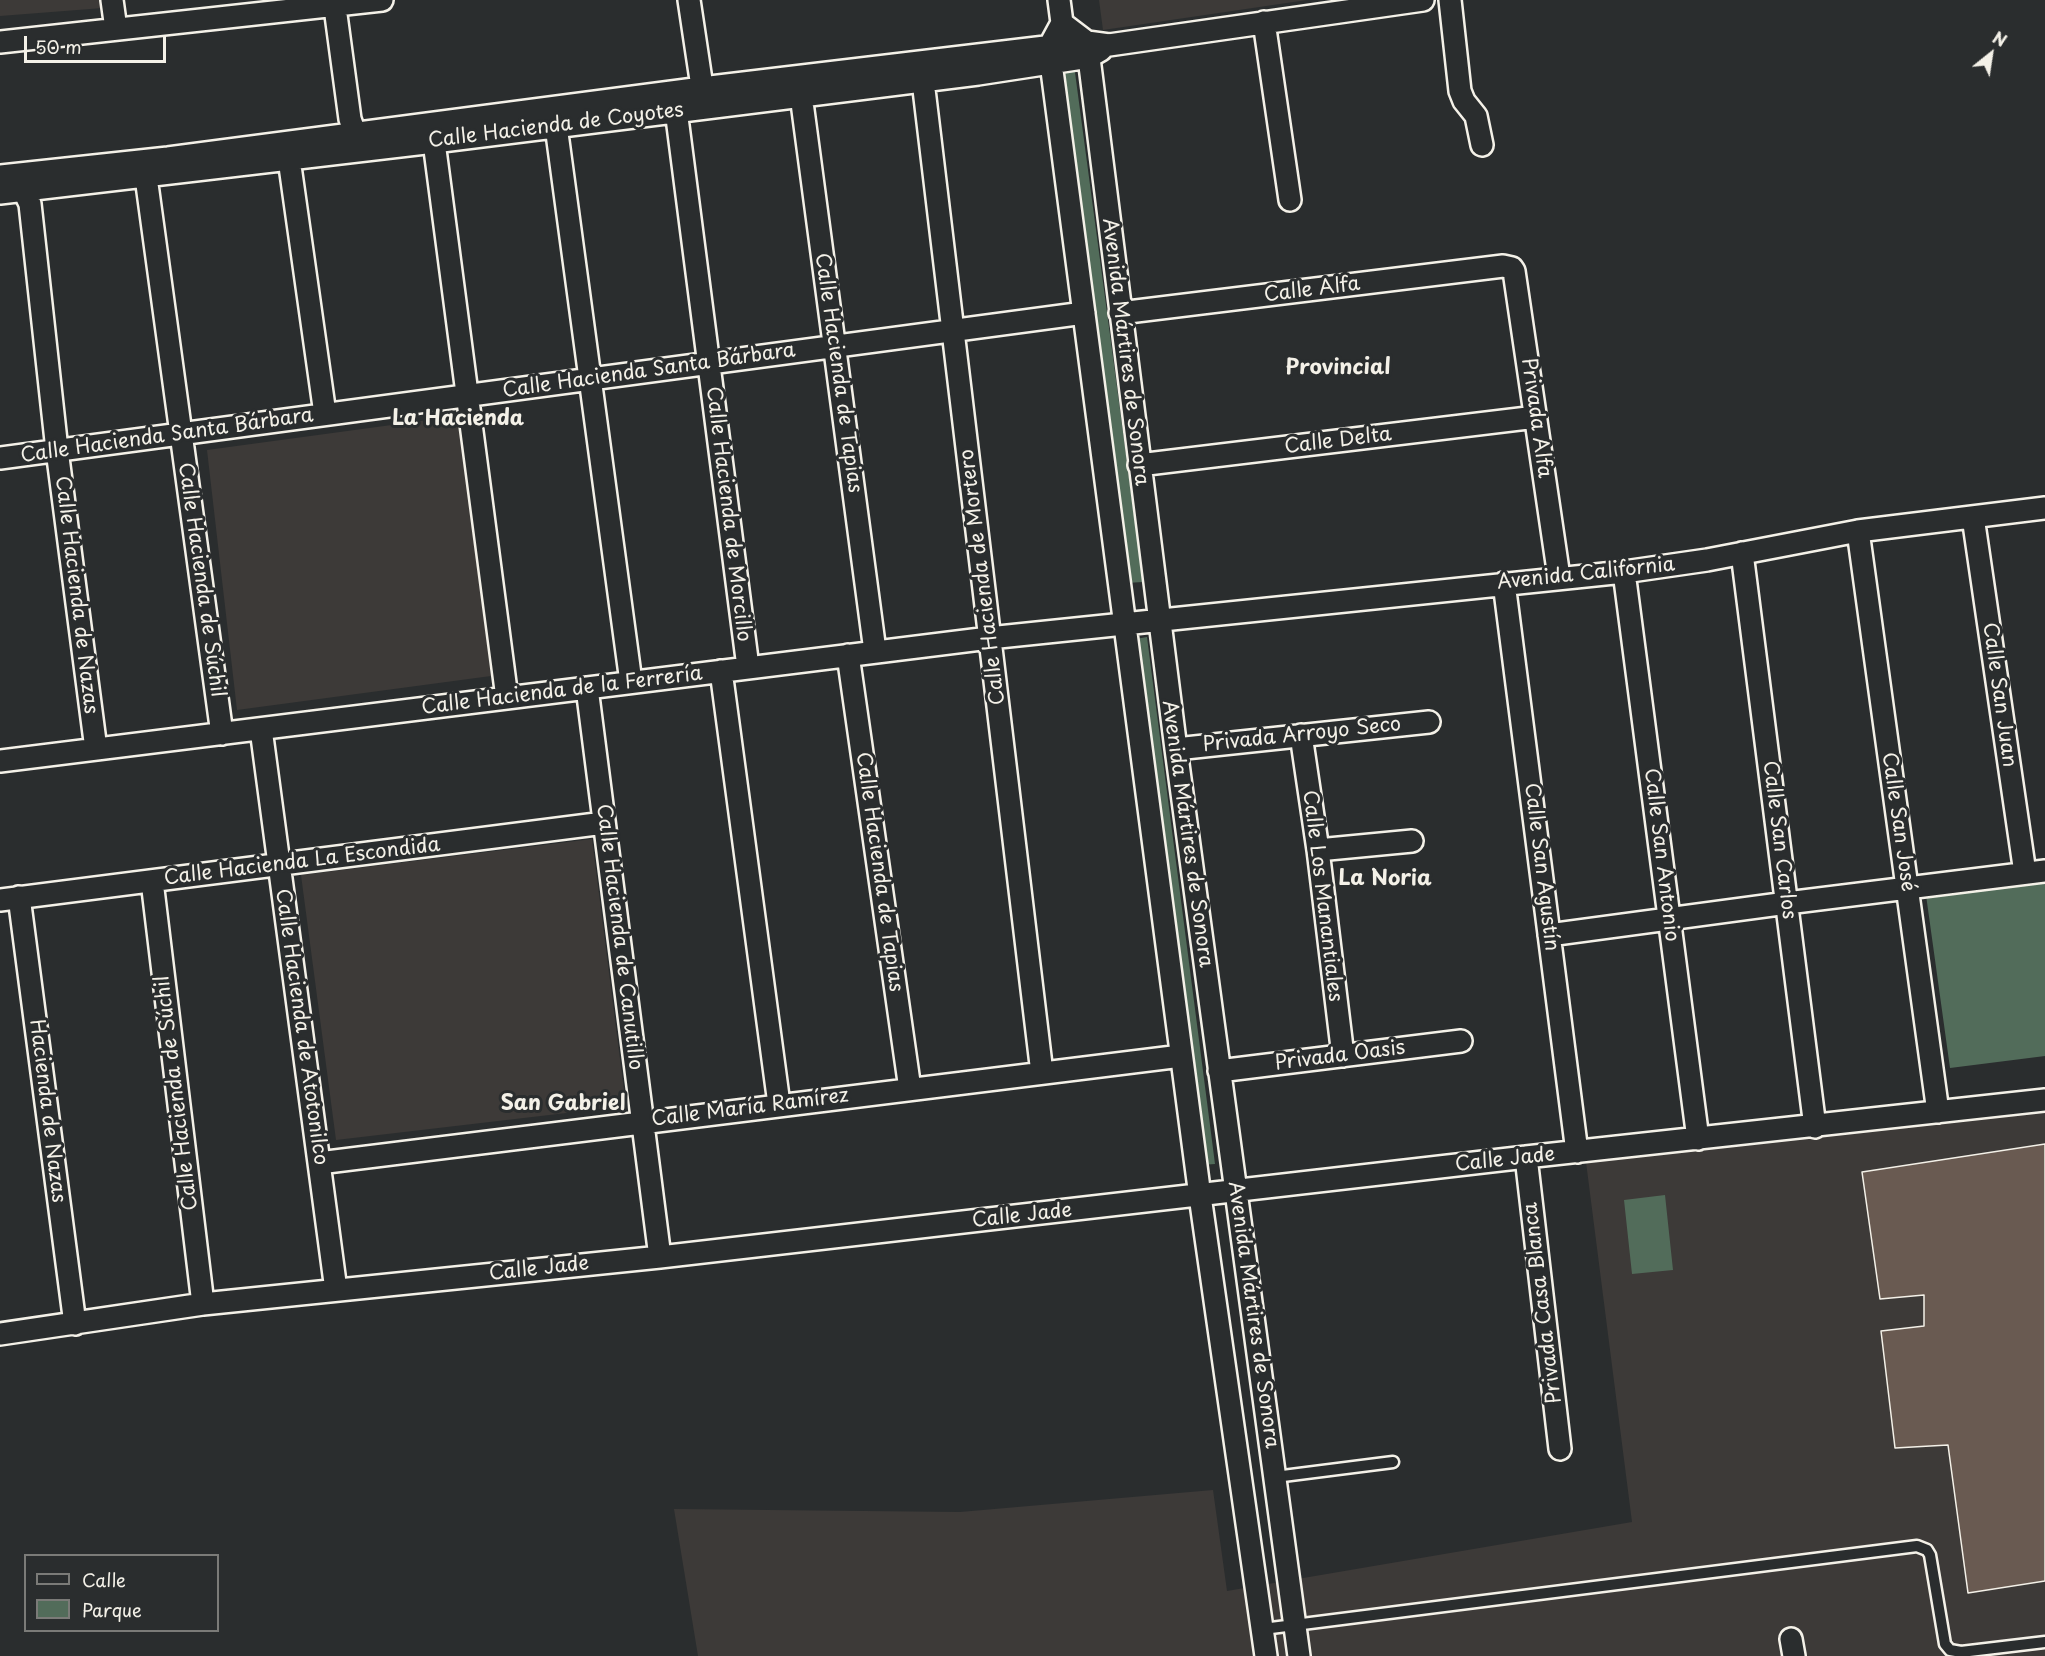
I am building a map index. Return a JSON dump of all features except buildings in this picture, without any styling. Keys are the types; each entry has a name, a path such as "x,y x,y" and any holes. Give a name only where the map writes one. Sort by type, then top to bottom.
{"street":[{"path":"112,0 116,29"},
{"path":"0,42 334,3 382,0"},
{"path":"689,0 704,98"},
{"path":"1050,55 1062,23 1059,0"},
{"name":"Calle Hacienda de Coyotes","path":"1,177 168,158 358,142 1050,55 1423,0"},
{"path":"1450,0 1460,91 1464,101 1476,116 1482,145"},
{"path":"334,3 348,107 358,142"},
{"path":"1264,22 1290,200"},
{"path":"1062,23 1088,49"},
{"name":"Avenida Mártires de Sonora","path":"1088,49 1159,619 1299,1656"},
{"name":"Calle Hacienda de Coyotes","path":"24,191 289,159 358,142 434,142 676,110 704,98 801,95 923,81 1050,55"},
{"name":"Avenida Mártires de Sonora","path":"1050,55 1181,1056 1266,1656"},
{"name":"Calle Hacienda de Mortero","path":"923,81 955,331 989,638 1042,1073"},
{"name":"Calle Hacienda de Tapias","path":"801,95 875,651"},
{"name":"Calle Hacienda de Morcillo","path":"676,110 748,667"},
{"path":"556,126 631,682"},
{"path":"434,142 507,698"},
{"path":"289,159 326,414"},
{"path":"1,177 24,191"},
{"name":"Calle Hacienda de Súchil","path":"146,177 222,734"},
{"name":"Calle Hacienda de Nazas","path":"24,191 30,204 57,450 96,749"},
{"name":"Calle Alfa","path":"1120,313 1503,266"},
{"name":"Privada Alfa","path":"1503,266 1514,271 1559,577"},
{"name":"Calle Hacienda Santa Bárbara","path":"0,458 1084,313"},
{"name":"Calle Delta","path":"1139,465 1536,417"},
{"name":"Avenida California","path":"1125,622 1624,572 1858,531 2045,507"},
{"name":"Calle San Juan","path":"1973,517 2035,872"},
{"name":"Calle San José","path":"1858,531 1938,1112"},
{"name":"Calle San Carlos","path":"1742,553 1815,1127"},
{"name":"Calle San Antonio","path":"1624,572 1698,1139"},
{"name":"Calle San Agustín","path":"1504,583 1577,1152"},
{"name":"Calle Hacienda de la Ferrería","path":"0,761 875,651 1125,622"},
{"name":"Calle Hacienda de Tapias","path":"848,655 910,1089"},
{"path":"721,671 778,1104"},
{"name":"Calle Hacienda de Canutillo","path":"586,688 660,1257"},
{"name":"Privada Arroyo Seco","path":"1176,748 1429,722"},
{"name":"Calle Hacienda de Atotonilco","path":"261,729 336,1290"},
{"name":"Calle Los Manantiales","path":"1301,735 1318,850 1343,1056"},
{"name":"Calle Hacienda La Escondida","path":"10,898 604,823"},
{"path":"1318,850 1412,841"},
{"path":"1550,935 2035,872"},
{"name":"Calle Hacienda de Súchil","path":"152,881 203,1304"},
{"name":"Hacienda de Nazas","path":"10,898 75,1324"},
{"name":"Privada Oasis","path":"1219,1071 1461,1041"},
{"name":"Calle María Ramírez","path":"319,1163 778,1104 1181,1056"},
{"name":"Calle Jade","path":"0,1334 203,1304 660,1257 1526,1157 2045,1100"},
{"name":"Privada Casa Blanca","path":"1526,1157 1560,1449"}],"lane":[{"path":"1275,1477 1393,1462"},
{"path":"1263,1629 1917,1546 1927,1550 1930,1555 1945,1644 1950,1650 1961,1652 2045,1642"}],"shaded area":[{"path":"0,0 102,0 103,8 0,16"},
{"path":"1099,0 1307,0 1103,30"},
{"path":"458,416 491,676 237,710 207,450"},
{"path":"592,839 626,1106 336,1140 301,875"},
{"path":"2045,1111 2045,1656 698,1656 674,1509 960,1512 1213,1490 1227,1591 1632,1522 1586,1162"}],"green space":[{"path":"1074,65 1143,582 1126,583 1059,67"},
{"path":"1147,637 1215,1164 1201,1165 1130,640"},
{"path":"2045,880 2045,1056 1950,1068 1926,895"},
{"path":"1665,1195 1673,1270 1632,1274 1624,1200"}],"district":[{"name":"Provincial","path":"1338,368"},
{"name":"La Hacienda","path":"458,419"},
{"name":"La Noria","path":"1385,879"},
{"name":"San Gabriel","path":"563,1104"}]}
